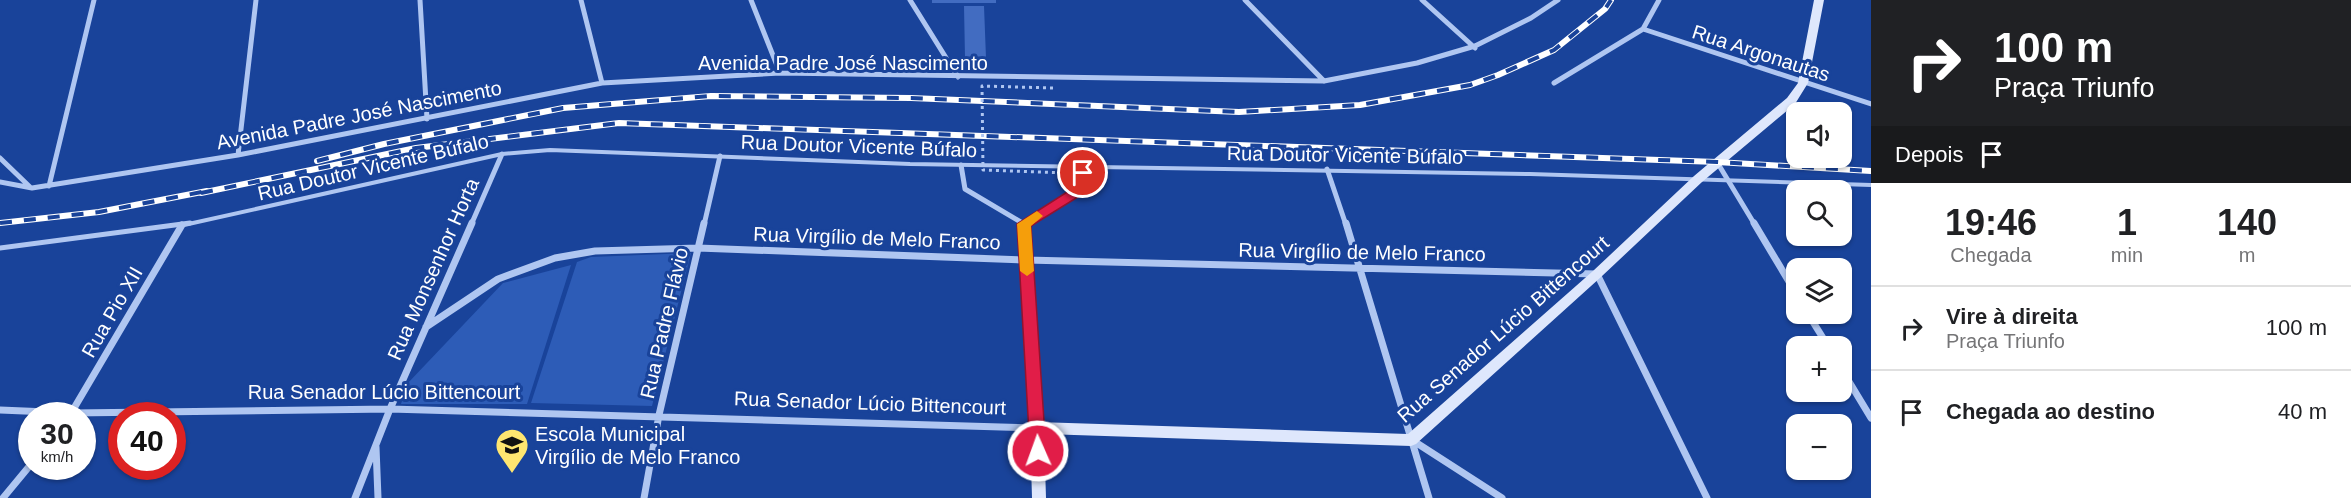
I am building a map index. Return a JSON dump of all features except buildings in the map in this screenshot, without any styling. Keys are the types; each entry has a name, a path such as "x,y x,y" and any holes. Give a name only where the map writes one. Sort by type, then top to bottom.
{"street":[{"path":"49,186 94,0"},
{"path":"238,155 256,0"},
{"path":"420,0 427,119"},
{"path":"581,0 602,83"},
{"path":"750,0 780,74"},
{"path":"910,0 958,78"},
{"path":"1245,0 1324,81"},
{"path":"1422,0 1475,48"},
{"name":"Avenida Padre José Nascimento","path":"0,182 32,188 238,155 602,83 780,74 1324,81 1395,69 1475,48 1531,20 1558,0"},
{"path":"1554,83 1643,29 1659,0"},
{"name":"Rua Senador Lúcio Bittencourt","path":"96,414 390,409 1411,440 1598,274 1717,162 1791,101 1803,83 1820,0"},
{"name":"Rua Argonautas","path":"1643,29 1871,104"},
{"name":"Rua Monsenhor Horta","path":"355,498 390,409 502,154"},
{"name":"Rua Padre Flávio","path":"644,498 659,416 720,156"},
{"path":"0,158 32,188"},
{"path":"1717,162 1786,277"},
{"path":"960,165 965,189 1024,224"},
{"path":"1024,224 1081,189 1084,166"},
{"path":"1327,169 1362,269 1429,498"},
{"path":"1024,224 1040,498"},
{"name":"Rua Pio XII","path":"78,402 182,225"},
{"name":"Rua Virgílio de Melo Franco","path":"426,327 498,279 555,258 595,251 698,248 1026,260 1598,274"},
{"path":"1598,274 1707,498"},
{"path":"1852,387 1871,418"},
{"name":"Rua Senador Lúcio Bittencourt","path":"0,410 18,411"},
{"path":"1411,440 1502,498"},
{"path":"376,444 378,498"},
{"path":"3,498 18,480"}],"lane":[{"name":"Rua Doutor Vicente Búfalo","path":"0,248 182,225 502,154 550,150 960,165 1327,169 1727,178 1871,185"}],"path":[{"path":"1053,88 982,86 983,170 1069,173"}],"shaded area":[{"path":"691,253 652,406 531,403 577,262 591,257"},
{"path":"571,265 527,404 401,404 407,384 503,283"}],"railway":[{"path":"317,161 384,144 563,108 711,96 911,98 1239,112 1360,105 1470,85 1498,75 1554,50 1605,9 1611,0"},
{"path":"201,193 416,148 619,123 1717,162 1871,171"},
{"path":"0,223 99,212 207,191"}],"slow traffic":[{"path":"1027,271 1024,224 1037,216"}],"place":[{"name":"Escola Municipal Virgílio de Melo Franco","path":"512,474"}],"route":[{"path":"1038,451 1024,224 1081,189 1083,173"}]}
